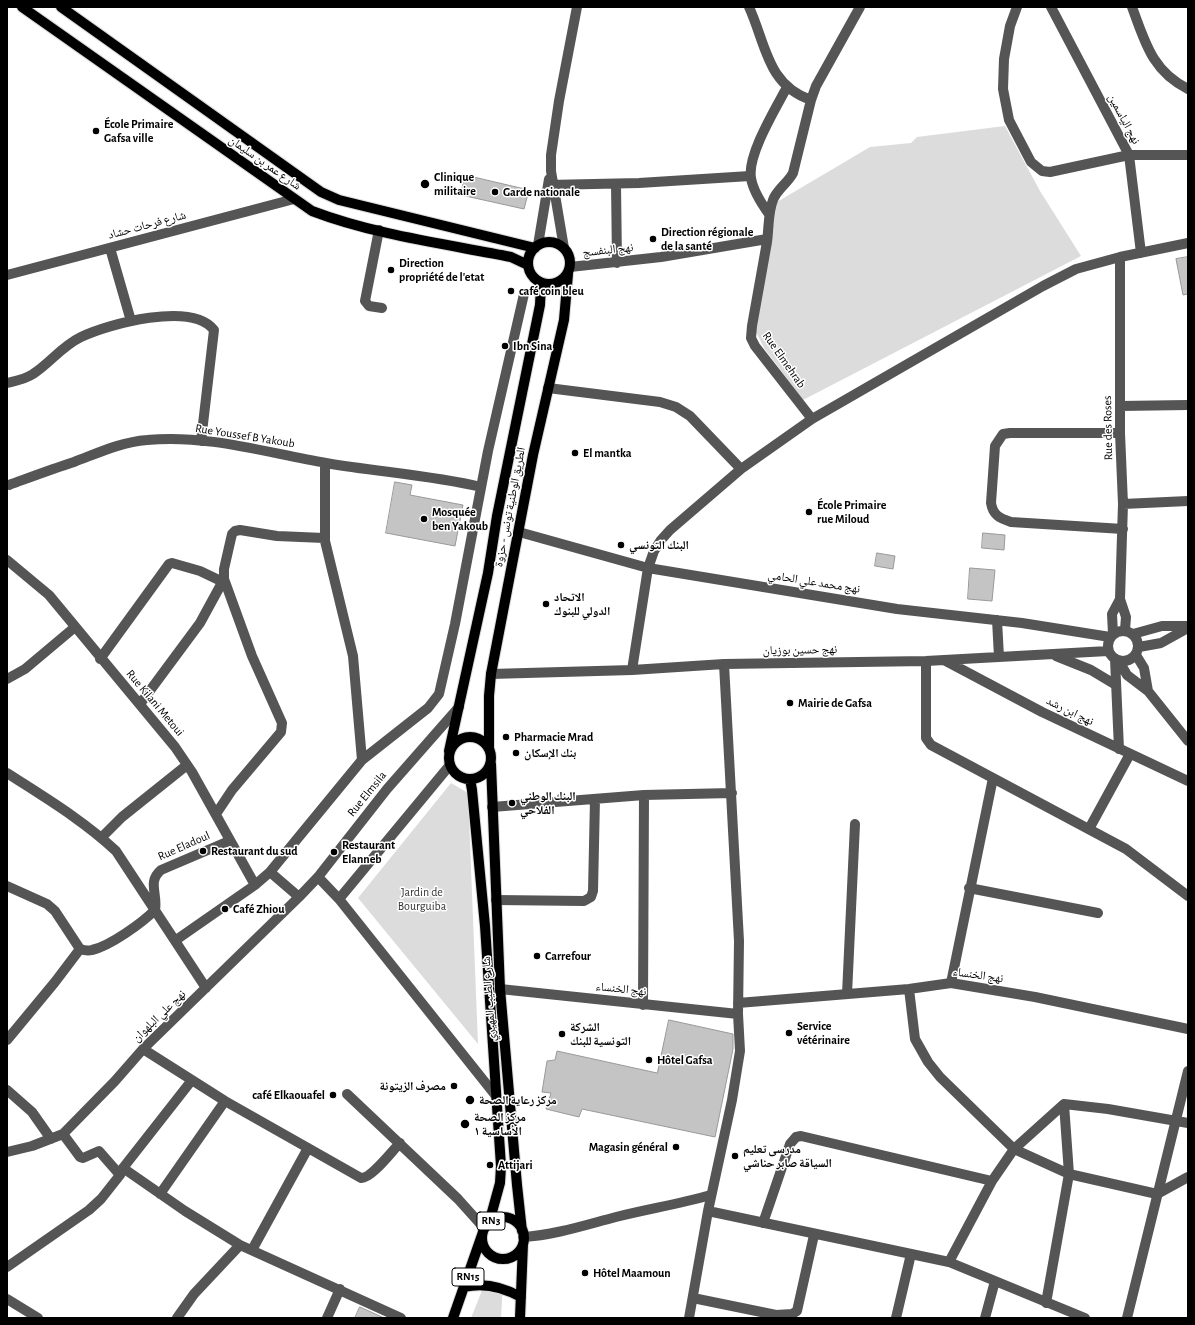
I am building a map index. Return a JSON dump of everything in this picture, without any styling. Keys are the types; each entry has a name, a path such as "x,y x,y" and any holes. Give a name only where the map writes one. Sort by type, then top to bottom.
{"main road":[{"name":"شارع عمر بن سليمان","path":"22,7 312,211 333,219 379,230 511,257 528,265"},
{"name":"شارع عمر بن سليمان","path":"61,7 321,192 338,200 536,247"},
{"path":"554,243 564,248 570,260 569,270 558,283 541,284 531,274 528,265 529,259 536,247 554,243"},
{"name":"الطريق الوطنية تونس - حزوة","path":"489,748 489,696 491,674 548,388 564,320 569,270"},
{"name":"الطريق الوطنية تونس - حزوة","path":"449,751 488,573 497,516 540,305 541,284"},
{"path":"468,736 480,739 489,748 492,758 491,764 483,775 470,779 460,776 450,765 449,751 456,741 468,736"},
{"name":"شارع الطيب المهيري","path":"491,764 500,989 517,1186 523,1237 520,1318"},
{"name":"شارع الطيب المهيري","path":"470,779 485,926 500,1183 485,1229"},
{"name":"RN3","path":"501,1217 514,1221 523,1237 515,1255 502,1259 490,1254 485,1249 485,1229 501,1217"},
{"name":"RN15","path":"453,1318 485,1229"},
{"path":"464,1287 477,1284 492,1285 510,1290 521,1297"}],"street":[{"path":"564,248 551,186 551,155 558,101 577,7"},
{"path":"749,7 773,70 795,94 811,100"},
{"name":"Rue Elmehrab","path":"812,419 781,381 752,338 767,239 769,214 774,197 789,181 793,173 811,100 816,86 860,7"},
{"path":"1018,7 1010,26 1004,58 1003,89 1009,120 1031,162 1042,171 1050,172 1129,155 1188,155"},
{"name":"نهج الياسمين","path":"1051,7 1129,155 1141,253"},
{"path":"1132,7 1153,59 1164,74 1176,83 1188,89"},
{"path":"769,214 760,201 750,176 753,160 763,132 787,87"},
{"path":"551,186 616,184 750,176"},
{"path":"616,184 617,263"},
{"path":"536,247 551,186"},
{"name":"شارع فرحات حشاد","path":"7,275 294,199"},
{"path":"379,230 365,301 369,306 382,308"},
{"name":"نهج البنفسج","path":"569,270 767,239"},
{"path":"632,670 648,568 654,551 661,540 741,469 812,419 1043,286 1076,269 1120,257 1188,243"},
{"path":"110,248 131,321"},
{"name":"Rue des Roses","path":"1111,636 1112,619 1120,599 1123,504 1120,433 1120,257"},
{"path":"176,940 255,885 270,872 362,760 428,708 439,694 455,624 481,487 524,294"},
{"path":"7,383 33,374 58,352 81,337 131,321 162,315 182,316 198,320 211,325 214,330 201,441"},
{"path":"548,388 660,402 676,407 690,416 741,469"},
{"path":"1120,406 1188,405"},
{"path":"1120,433 1010,432 1003,434 995,446 991,503 992,511 996,515 1011,522 1122,529"},
{"name":"Rue Youssef B Yakoub","path":"9,485 125,444 146,440 201,441 248,447 325,463 403,475 444,478 481,487"},
{"path":"325,463 324,538 353,656 362,760"},
{"path":"1123,504 1188,501"},
{"path":"216,814 232,790 281,732 282,723 252,656 224,580 224,569 232,534 234,531 240,530 277,536 324,538"},
{"name":"نهج محمد علي الحامي","path":"519,532 648,568 897,609 997,620 1111,636"},
{"name":"Rue Kilani Metoui","path":"7,560 49,595 100,659 140,704 187,765 255,885"},
{"path":"100,659 169,564 172,563 200,570 224,580"},
{"path":"140,704 200,623 224,580"},
{"name":"Rue des Roses","path":"1120,599 1126,612 1129,632"},
{"path":"997,620 999,657"},
{"path":"1188,627 1162,626 1129,632 1120,630 1111,636 1108,642 1114,657 1127,674 1148,691 1188,741"},
{"path":"7,679 25,668 75,627"},
{"path":"1114,657 1131,659 1137,651 1161,643 1188,627"},
{"path":"1129,632 1136,638 1137,651 1144,668 1148,691"},
{"path":"1054,655 1091,670 1116,685"},
{"name":"نهج حسين بوزيان","path":"491,674 632,670 724,664 926,661 1054,655 1114,657"},
{"path":"1114,657 1119,750"},
{"name":"نهج ابن رشد","path":"944,660 1042,712 1119,750 1188,781"},
{"path":"926,661 926,738 929,743 1138,856 1188,896"},
{"path":"689,1318 711,1195 738,1068 740,1051 738,1014 739,941 724,664"},
{"name":"Rue Elmsila","path":"318,877 387,789 459,707"},
{"path":"1089,829 1130,754"},
{"path":"102,838 122,817 187,765"},
{"path":"339,899 450,765"},
{"path":"7,773 64,810 102,838 116,851 176,940 206,988"},
{"path":"951,983 993,778"},
{"path":"492,807 644,795 732,793"},
{"path":"643,1004 644,795"},
{"path":"496,900 584,901 591,897 593,891 595,799"},
{"path":"848,994 855,824"},
{"name":"Rue Eladoul","path":"155,910 156,903 153,883 158,873 165,867 229,841"},
{"path":"270,872 299,897"},
{"path":"318,877 339,899 496,1096"},
{"name":"نهج علي البلهوان","path":"7,1152 32,1146 63,1134 115,1081 143,1049 318,877"},
{"path":"7,886 47,904 55,911 80,949 91,951 129,930 155,910"},
{"path":"970,888 1098,913"},
{"path":"7,1040 80,949"},
{"name":"نهج الخنساء","path":"738,1003 909,989 951,983 1035,997 1188,1028"},
{"name":"نهج الخنساء","path":"500,989 738,1014"},
{"path":"909,989 915,1039 928,1062 940,1077 1014,1149 1069,1174 1157,1194 1188,1177"},
{"path":"143,1049 225,1101 354,1174 364,1178 371,1174 400,1143"},
{"path":"1127,1318 1188,1070"},
{"path":"7,1267 88,1210 101,1199 192,1080"},
{"path":"7,1090 32,1112 51,1138"},
{"path":"347,1094 458,1199 485,1229"},
{"path":"160,1194 225,1101"},
{"path":"1046,1303 1069,1174 1064,1104"},
{"path":"949,1262 992,1181 1014,1149 1064,1104 1108,1109 1188,1123"},
{"path":"63,1134 80,1157 83,1158 99,1151 122,1172 160,1194 210,1228 240,1245 340,1289 401,1318"},
{"path":"763,1223 790,1144 796,1137 801,1136 992,1181"},
{"path":"252,1250 308,1148"},
{"path":"523,1237 547,1235 711,1195"},
{"path":"708,1211 814,1235 949,1262 1085,1318"},
{"path":"693,1298 775,1316 792,1314 797,1311 799,1307 814,1235"},
{"path":"177,1318 194,1294 240,1245"},
{"path":"896,1318 911,1254"},
{"path":"984,1318 995,1281"},
{"path":"327,1318 340,1289"},
{"path":"7,1299 38,1318"}],"green space":[{"path":"1005,126 1040,191 1081,256 803,400 764,348 756,332 777,202 870,147 911,143 917,137"},
{"name":"Jardin de Bourguiba","path":"451,783 468,793 478,1044 358,898"},
{"path":"485,1283 503,1283 501,1318 471,1318"}],"building":[{"name":"Garde nationale","path":"465,175 529,190 524,209 461,195"},
{"path":"1188,257 1188,294 1183,295 1176,259"},
{"name":"Mosquée ben Yakoub","path":"395,482 412,485 410,495 463,505 455,546 386,533"},
{"path":"983,533 1005,535 1004,550 982,548"},
{"path":"877,553 895,556 893,569 875,566"},
{"path":"970,568 995,570 992,601 968,599"},
{"path":"669,1020 733,1034 733,1049 715,1137 582,1109 579,1117 546,1109 551,1093 542,1092 547,1061 555,1060 557,1051 657,1073"},
{"path":"360,1307 384,1318 355,1318"}],"place":[{"name":"École Primaire Gafsa ville","path":"96,131"},
{"name":"Clinique militaire","path":"425,184"},
{"name":"Garde nationale","path":"495,192"},
{"name":"Direction régionale de la santé","path":"653,239"},
{"name":"Direction propriété de l'etat","path":"391,270"},
{"name":"café coin bleu","path":"511,291"},
{"name":"Ibn Sina","path":"505,346"},
{"name":"El mantka","path":"575,453"},
{"name":"École Primaire rue Miloud","path":"809,512"},
{"name":"Mosquée ben Yakoub","path":"424,519"},
{"name":"البنك التونسي","path":"621,545"},
{"name":"الاتحاد الدولي للبنوك","path":"546,604"},
{"name":"Mairie de Gafsa","path":"790,703"},
{"name":"Pharmacie Mrad","path":"506,737"},
{"name":"بنك الإسكان","path":"516,753"},
{"name":"البنك الوطني الفلاحي","path":"512,803"},
{"name":"Restaurant du sud","path":"203,851"},
{"name":"Restaurant Elanneb","path":"334,852"},
{"name":"Café Zhiou","path":"225,909"},
{"name":"Carrefour","path":"537,956"},
{"name":"Service vétérinaire","path":"789,1033"},
{"name":"الشركة التونسية للبنك","path":"562,1034"},
{"name":"Hôtel Gafsa","path":"649,1060"},
{"name":"مصرف الزيتونة","path":"454,1086"},
{"name":"café Elkaouafel","path":"333,1095"},
{"name":"مركز رعاية الصحة","path":"470,1100"},
{"name":"مركز الصحة الأساسية ١","path":"465,1124"},
{"name":"Magasin général","path":"676,1147"},
{"name":"مدرسى تعليم السياقة صابر حناشي","path":"735,1156"},
{"name":"Attijari","path":"490,1165"},
{"name":"Hôtel Maamoun","path":"585,1273"}]}
